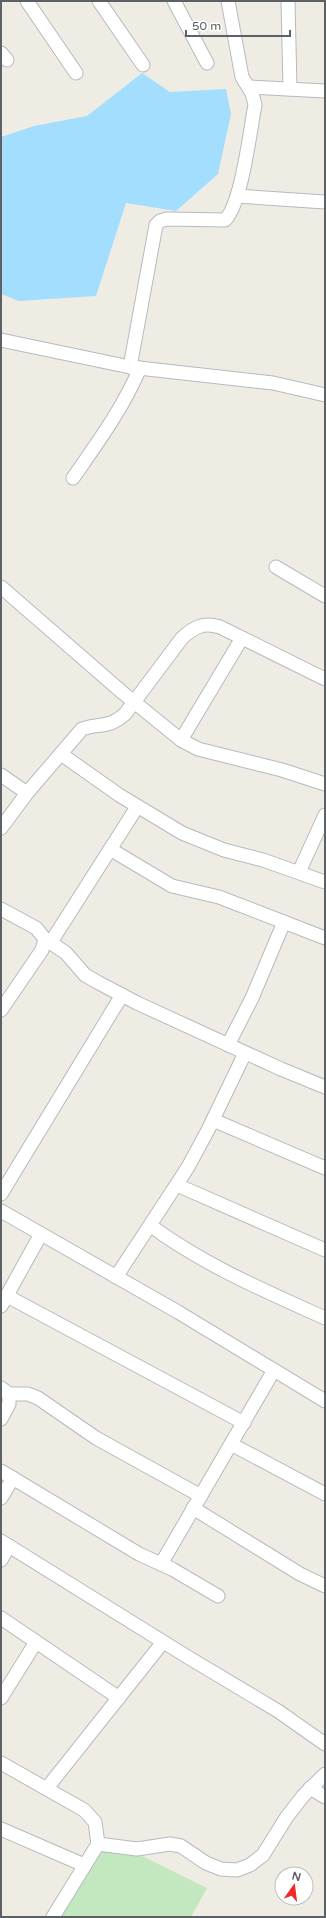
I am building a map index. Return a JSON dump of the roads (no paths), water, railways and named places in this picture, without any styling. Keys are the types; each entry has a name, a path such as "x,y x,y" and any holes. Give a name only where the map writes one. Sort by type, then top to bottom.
{"street":[{"path":"27,1 76,73"},
{"path":"99,1 142,65"},
{"path":"174,1 207,63"},
{"path":"73,478 115,418 129,394 135,367 156,225 160,221 167,219 226,220 230,215 237,196 255,105 254,98 249,87 242,77 228,1"},
{"path":"288,1 290,89"},
{"path":"249,87 325,91"},
{"path":"237,196 325,202"},
{"path":"1,340 135,367 273,383 325,395"},
{"path":"276,567 325,596"},
{"path":"1,586 134,702 181,740 198,749 282,770 325,784"},
{"path":"1,828 27,794 82,729 89,726 105,726 115,722 134,702 182,638 193,628 211,624 220,627 325,679"},
{"path":"181,740 242,638"},
{"path":"61,754 137,807 166,825 224,850 299,872 325,882"},
{"path":"1,775 27,794"},
{"path":"1,1010 137,807"},
{"path":"299,872 325,815"},
{"path":"110,849 172,886 219,897 325,938"},
{"path":"1,909 36,928 48,940 66,953 85,974 122,995 245,1053 325,1087"},
{"path":"228,1045 252,998 284,922"},
{"path":"1,1194 122,995"},
{"path":"116,1277 177,1185 213,1120 245,1053"},
{"path":"213,1120 325,1168"},
{"path":"177,1185 325,1250"},
{"path":"1,1211 116,1277 325,1401"},
{"path":"151,1226 172,1242 205,1261 325,1318"},
{"path":"41,1234 4,1301 244,1423"},
{"path":"161,1564 274,1370"},
{"path":"1,1419 9,1404 5,1391 28,1394 38,1398 96,1438 201,1496"},
{"path":"231,1444 325,1494"},
{"path":"1,1471 139,1554 161,1564 218,1596"},
{"path":"1,1498 13,1478"},
{"path":"194,1508 300,1574 325,1586"},
{"path":"1,1560 5,1543 163,1642 278,1711 325,1744"},
{"path":"1,1618 119,1698"},
{"path":"1,1698 36,1642"},
{"path":"47,1788 163,1642"},
{"path":"1,1763 84,1810 95,1822 98,1844 53,1917"},
{"path":"98,1844 137,1849 170,1844 181,1846 206,1863 221,1869 237,1870 250,1865 263,1855 286,1818 310,1788 325,1774"},
{"path":"310,1788 325,1797"},
{"path":"1,1829 84,1865"}],"water":[{"path":"142,73 170,92 226,89 231,114 218,174 176,211 126,203 96,296 19,301 1,294 1,137 34,126 87,116"}]}
